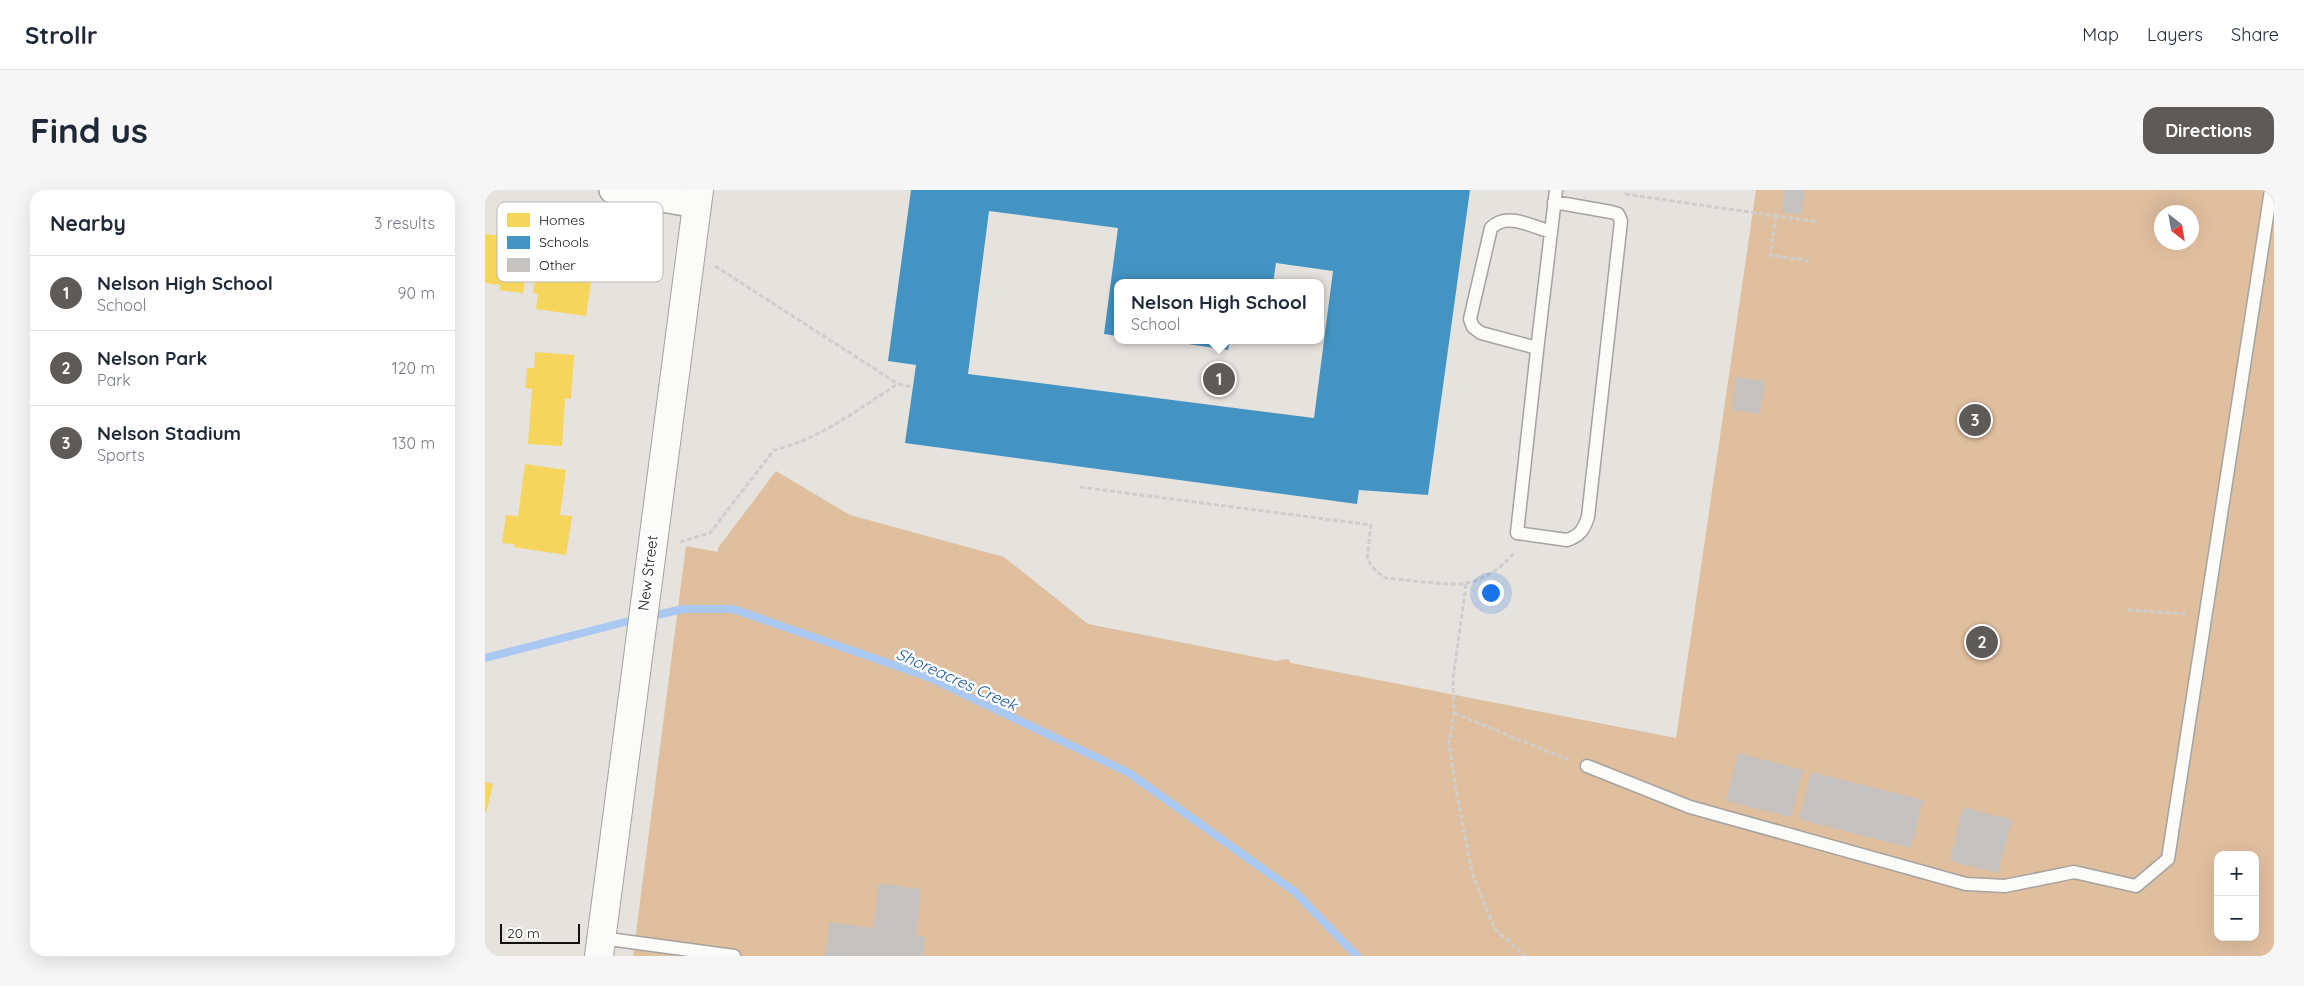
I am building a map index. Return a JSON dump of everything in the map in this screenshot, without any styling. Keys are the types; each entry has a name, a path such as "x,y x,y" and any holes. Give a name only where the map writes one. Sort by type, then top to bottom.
{"main road":[{"name":"New Street","path":"600,947 698,198"}],"street":[{"path":"612,190 698,198"}],"lane":[{"path":"1587,766 1690,807 1966,884 2005,886 2074,872 2137,886 2168,859 2271,190"},
{"path":"1555,196 1618,214 1621,221 1589,517 1584,529 1575,538 1567,540 1517,533 1555,196"},
{"path":"1537,348 1481,333 1473,327 1470,319 1491,228 1498,221 1506,219 1551,232"},
{"path":"600,947 734,956"}],"path":[{"path":"1621,194 1818,222"},
{"path":"1776,216 1771,255 1809,261"},
{"path":"690,250 897,384 913,387"},
{"path":"651,551 710,533 773,450 795,445 834,424 897,384"},
{"path":"1081,487 1371,525 1367,560 1385,578 1466,584 1505,563 1515,552 1517,533"},
{"path":"1466,584 1453,679 1454,713 1449,743 1473,876 1495,929 1525,956"},
{"path":"2128,610 2205,616"},
{"path":"1454,713 1587,766"}],"shaded area":[{"path":"1756,190 2274,190 2274,956 633,956 686,546 718,552 718,548 776,471 850,515 1004,557 1088,624 1276,661 1288,659 1291,663 1676,738"}],"building: Homes":[{"path":"485,234 497,236 497,282 525,282 523,293 499,290 500,285 485,283"},
{"path":"535,282 591,282 586,316 536,309 538,294 533,293"},
{"path":"535,352 574,355 571,399 565,398 562,446 528,444 532,389 525,388 527,368 534,368"},
{"path":"525,464 566,470 560,515 572,516 566,555 514,547 514,544 502,543 506,515 518,516"},
{"path":"485,782 493,784 486,813 485,813"}],"building: Schools":[{"path":"911,190 1470,190 1428,495 1359,490 1357,504 905,443 916,365 888,361"},
{"path":"1188,344 1229,344 1228,350"}],"building: Other":[{"path":"1784,190 1805,190 1801,215 1782,212"},
{"path":"1736,377 1765,381 1760,414 1732,410"},
{"path":"1738,753 1803,770 1791,817 1726,801"},
{"path":"1811,772 1923,800 1911,848 1799,819"},
{"path":"1963,807 2012,820 1998,873 1950,861"},
{"path":"879,883 921,889 916,936 925,937 923,956 825,956 829,922 873,928"}],"waterway":[{"name":"Shoreacres Creek","path":"648,617 683,609 733,609 928,677 1129,773 1295,892 1357,956"},
{"name":"Shoreacres Creek","path":"485,658 637,619"}],"place":[{"name":"Nelson High School","path":"1219,379"},
{"name":"Nelson Stadium","path":"1975,420"},
{"name":"Nelson Park","path":"1982,642"}]}
